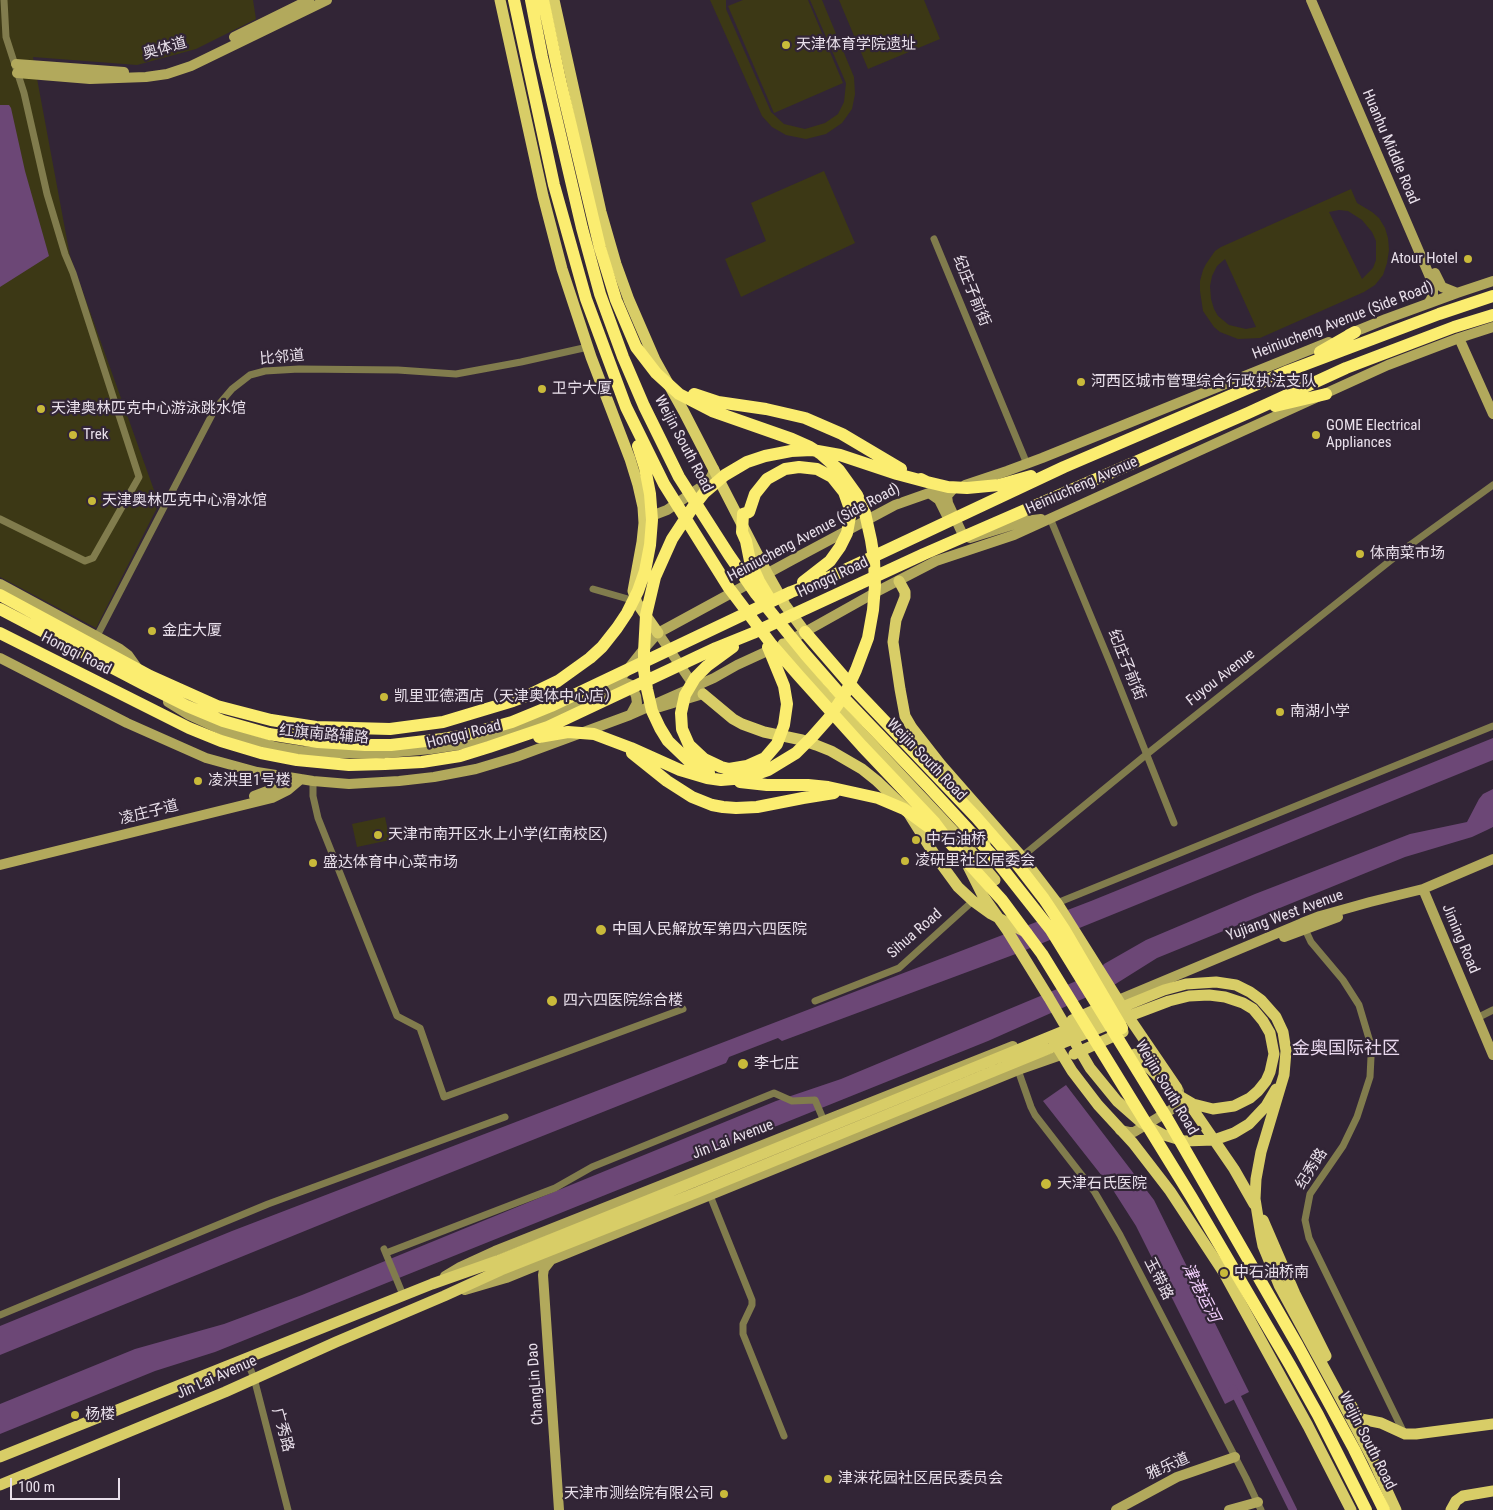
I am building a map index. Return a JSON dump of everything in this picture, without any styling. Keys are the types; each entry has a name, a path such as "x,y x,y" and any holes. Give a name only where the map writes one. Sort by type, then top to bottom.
{"highway":[{"name":"Weijin South Road","path":"514,0 554,185 586,299 630,417 657,470 755,629 862,746 955,841 966,861 1002,900 1054,973 1290,1365 1318,1415 1366,1510"},
{"name":"Weijin South Road","path":"531,0 542,57 584,237 600,294 644,406 679,477 728,555 786,640 840,694 991,854 1030,902 1063,948 1171,1114 1354,1449 1384,1510"},
{"path":"489,747 568,732 594,734 666,765 707,778 721,780 746,778 759,774 777,766 796,753 828,719 842,698 856,670 868,638 875,600 874,559 867,520 858,495 839,470 810,447 727,417 700,406 679,394 648,365 636,347 616,300 600,248 543,0"},
{"name":"Heiniucheng Avenue","path":"916,537 1064,467 1288,370 1493,296"},
{"name":"Heiniucheng Avenue","path":"924,554 1248,413 1346,368 1454,327 1493,315"},
{"path":"1288,370 1355,332"},
{"path":"661,378 687,392 708,399 805,418 842,434 928,487"},
{"path":"1248,413 1326,394"},
{"path":"217,706 294,725 390,729 444,722 479,712 529,695 569,674 602,647 617,628 635,598 645,571 651,539 651,505 645,468 630,417"},
{"path":"955,841 897,805 878,798 818,786 767,785 724,779 704,772 677,751 668,741 656,719 648,697 645,680 645,630 655,577 679,527 704,493 725,475 747,462 778,453 812,450 850,457 928,487 987,487 1009,483 1064,467"},
{"path":"786,640 754,571 742,532 742,519 743,514 749,512 755,494 767,479 786,469 806,467 823,472 837,482 847,498 850,517 847,533 840,548 830,561 791,592"},
{"name":"Hongqi Road","path":"0,609 187,706 231,723 294,739 365,746 417,742 466,735 512,722 587,689 791,592 832,576 916,537"},
{"name":"Hongqi Road","path":"0,633 189,728 221,741 261,752 322,763 349,765 422,762 460,756 548,727 755,629 924,554"},
{"path":"0,595 150,676 294,739"},
{"path":"755,629 778,669 784,686 787,704 784,725 777,744 765,758 742,768 721,767 704,759 689,745 682,729 682,703 690,686 700,672 755,629"},
{"path":"805,632 838,671 976,817 1017,864 1044,899 1064,928 1158,1095 1171,1114"},
{"path":"618,743 680,790 702,801 718,806 736,808 757,807 814,796 855,793"}],"main road":[{"name":"奥体道","path":"17,68 120,72 161,68 190,59 309,0"},
{"path":"17,68 90,79 146,77 167,74 191,66 327,0"},
{"path":"500,0 543,196 562,268 588,347 630,459 643,507 642,542 630,593 699,690 734,719 764,732 802,740 831,751 862,769 884,787 906,809 948,876 973,901 991,914 1039,941 1082,1010"},
{"path":"554,0 594,185 616,264 632,309 655,360 714,469 767,574 785,605 805,632"},
{"name":"Huanhu Middle Road","path":"1311,0 1433,284 1433,295 1427,304"},
{"name":"Huanhu Middle Road","path":"1316,0 1439,283 1442,287 1457,293"},
{"name":"Heiniucheng Avenue (Side Road)","path":"658,633 928,487 954,488 1027,464 1386,319 1493,282"},
{"path":"1493,327 1459,338 1493,414"},
{"name":"Heiniucheng Avenue","path":"630,715 644,708 657,708 699,690 723,672 805,632 946,558 1014,535 1388,365 1459,338"},
{"path":"643,507 648,514 654,515 667,510 701,487 709,480 714,469"},
{"path":"928,487 943,506 960,544 959,548 946,558"},
{"path":"954,488 947,496 948,504 962,533 970,538 1025,521 1050,518"},
{"path":"899,581 905,592 905,597 896,620 893,642 905,716 941,765 1022,857 1057,903 1164,1072 1234,1169 1263,1220 1312,1328 1354,1412 1361,1419 1381,1423 1404,1434 1493,1424"},
{"name":"红旗南路辅路","path":"0,584 97,636 128,655 146,680 162,697 176,708 226,732 276,747 333,754 376,754 453,746 508,733 562,711 616,684 658,633"},
{"path":"786,640 826,695 955,841 995,880"},
{"path":"0,658 127,724 206,758 257,772 313,781 349,784 434,777 476,769 516,757 630,715 637,703 636,696 631,685 626,683 616,684"},
{"path":"508,733 516,757"},
{"name":"凌庄子道","path":"0,858 261,794 296,778"},
{"name":"凌庄子道","path":"0,865 272,798 288,790 296,778"},
{"path":"955,841 994,846 1022,857"},
{"name":"Yujiang West Avenue","path":"1426,890 1493,859"},
{"path":"966,861 975,882 1049,998 1090,1068 1117,1101 1149,1128 1168,1137 1188,1141 1214,1140 1234,1133 1249,1124 1266,1106 1277,1087 1285,1062"},
{"name":"Yujiang West Avenue","path":"1118,1000 1303,926 1320,916 1370,902 1426,890 1493,863"},
{"name":"Jiming Road","path":"1426,890 1493,1055"},
{"path":"499,1265 1175,986 1197,982 1223,982 1236,985 1256,996 1267,1006 1280,1024 1285,1042 1283,1083 1266,1134 1256,1180 1255,1199 1264,1246 1279,1285 1336,1388 1396,1510"},
{"path":"499,1265 706,1189 1116,1022 1180,998 1199,995 1218,996 1232,998 1249,1006 1258,1014 1267,1027 1272,1040 1274,1054 1270,1072 1258,1091 1234,1106 1213,1109 1193,1104 1176,1094 1135,1054"},
{"path":"1118,1000 1082,1010 1049,1032 1061,1055 1098,1105 1120,1130 1134,1138 1224,1273 1308,1426 1351,1510"},
{"name":"Jiming Road","path":"1479,1017 1493,1044"},
{"path":"1061,1055 1077,1053 1118,1034 1130,1027 1132,1022"},
{"name":"Jin Lai Avenue","path":"432,1284 460,1267 496,1251 823,1119 1049,1032"},
{"name":"Jin Lai Avenue","path":"444,1296 488,1284 519,1272 1018,1070 1061,1055"},
{"path":"1171,1114 1178,1102 1179,1091"},
{"path":"1134,1138 1179,1107 1193,1110"},
{"name":"ChangLin Dao","path":"552,1259 544,1269 543,1274 559,1510"},
{"name":"Jin Lai Avenue","path":"0,1457 403,1295 432,1284 499,1265"},
{"name":"Jin Lai Avenue","path":"0,1484 225,1392 444,1296 499,1265"},
{"name":"ChangLin Dao","path":"519,1272 533,1274 538,1279 554,1510"},
{"name":"雅乐道","path":"1116,1510 1177,1477 1235,1457"},
{"path":"1451,1510 1456,1501 1463,1496 1493,1491"},
{"path":"1229,1510 1260,1506"}],"street":[{"path":"0,519 85,561 94,558 139,477 47,194 24,93 6,37 4,0"},
{"name":"纪庄子前街","path":"934,239 1027,464"},
{"name":"比邻道","path":"97,636 215,409 232,390 250,375 299,369 398,370 462,374 588,347"},
{"name":"Fuyou Avenue","path":"973,901 1022,857 1147,754 1410,545 1493,485"},
{"name":"纪庄子前街","path":"1050,518 1174,823"},
{"path":"593,589 630,593"},
{"path":"1057,903 1493,726"},
{"path":"313,781 313,796 318,818 397,1016 420,1028 444,1097 683,1009"},
{"name":"Sihua Road","path":"815,1001 899,968 973,901"},
{"name":"纪秀路","path":"1303,926 1311,942 1343,980 1359,1006 1370,1042 1371,1057 1370,1077 1358,1117 1343,1146 1310,1194 1305,1220 1309,1238 1404,1434"},
{"path":"1479,1017 1493,1010"},
{"name":"玉带路","path":"1018,1070 1035,1115 1094,1191 1120,1234 1260,1506"},
{"path":"403,1295 385,1253 555,1188 592,1167 774,1093 792,1101 815,1100 823,1119"},
{"path":"0,1315 268,1204 505,1116"},
{"path":"699,1170 752,1300 750,1310 743,1324 742,1334 784,1436"},
{"name":"广秀路","path":"246,1358 254,1378 288,1510"}],"shaded area":[{"path":"0,0 253,0 256,19 196,49 137,65 33,57 70,256 159,504 96,628 0,577"},
{"path":"710,0 726,0 726,9 771,112 784,124 805,129 825,123 838,114 844,102 846,83 810,0 822,0 854,77 855,94 852,109 842,123 826,134 806,139 786,135 772,127 762,116"},
{"name":"天津体育学院遗址","path":"743,0 808,0 843,83 774,113 728,6"},
{"path":"839,0 924,0 940,39 868,69"},
{"path":"824,171 855,243 741,297 725,259 766,241 751,203"},
{"path":"1351,189 1357,203 1379,218 1385,228 1389,250 1383,275 1375,285 1364,292 1260,338 1238,339 1220,332 1214,327 1203,311 1200,281 1203,270 1215,251","holes":["1348,211 1362,220 1372,232 1376,241 1376,260 1373,268 1362,279 1329,212","1225,259 1256,327 1246,329 1229,325 1218,316 1214,309 1210,286 1212,276 1217,266"]},
{"path":"385,817 390,840 357,847 352,824"}],"water":[{"path":"0,105 9,105 11,108 25,171 49,256 0,287"},
{"path":"1493,738 1493,760 1013,955 782,1041 778,1038 729,1057 726,1063 349,1213 0,1355 0,1326 232,1231 1091,901"},
{"path":"1493,789 1493,827 1472,837 1405,857 1157,958 1114,985 988,1041 215,1352 155,1371 0,1434 0,1404 135,1349 224,1324 302,1295 776,1101 841,1079 1098,972 1104,964 1146,940 1255,894 1410,834 1467,822 1479,799 1483,794"},
{"path":"1066,1085 1154,1200 1249,1392 1225,1404 1136,1226 1113,1190 1043,1101"}],"waterway":[{"name":"津港运河","path":"1233,1389 1293,1510"}],"place":[{"name":"天津体育学院遗址","path":"786,45"},
{"name":"Atour Hotel","path":"1468,259"},
{"name":"河西区城市管理综合行政执法支队","path":"1081,382"},
{"name":"卫宁大厦","path":"542,389"},
{"name":"天津奥林匹克中心游泳跳水馆","path":"41,409"},
{"name":"Trek","path":"73,435"},
{"name":"GOME Electrical Appliances","path":"1316,435"},
{"name":"天津奥林匹克中心滑冰馆","path":"92,501"},
{"name":"体南菜市场","path":"1360,554"},
{"name":"金庄大厦","path":"152,631"},
{"name":"凯里亚德酒店（天津奥体中心店）","path":"384,697"},
{"name":"南湖小学","path":"1280,712"},
{"name":"凌洪里1号楼","path":"198,781"},
{"name":"天津市南开区水上小学(红南校区)","path":"378,835"},
{"name":"中石油桥","path":"916,840"},
{"name":"凌研里社区居委会","path":"905,861"},
{"name":"盛达体育中心菜市场","path":"313,863"},
{"name":"中国人民解放军第四六四医院","path":"601,930"},
{"name":"四六四医院综合楼","path":"552,1001"},
{"name":"李七庄","path":"743,1064"},
{"name":"天津石氏医院","path":"1046,1184"},
{"name":"中石油桥南","path":"1224,1273"},
{"name":"杨楼","path":"75,1415"},
{"name":"津涞花园社区居民委员会","path":"828,1479"},
{"name":"天津市测绘院有限公司","path":"724,1494"}],"district":[{"name":"金奥国际社区","path":"1346,1049"}]}
